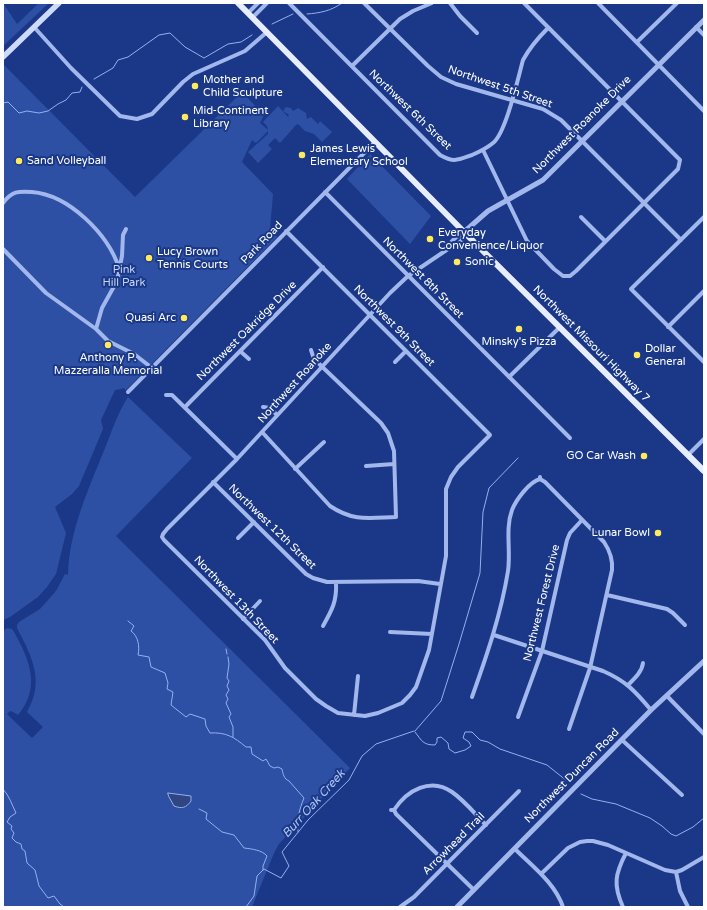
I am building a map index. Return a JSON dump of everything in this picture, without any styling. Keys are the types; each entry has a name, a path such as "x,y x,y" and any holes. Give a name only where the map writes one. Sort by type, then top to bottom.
{"main road":[{"path":"3,57 59,3"},
{"name":"Northwest Missouri Highway 7","path":"238,3 464,232 704,471"}],"street":[{"path":"250,15 258,3"},
{"path":"250,15 266,3"},
{"name":"Northwest 6th Street","path":"289,3 440,155 447,159 456,161 483,150 494,143 502,132 528,50 548,28"},
{"name":"Northwest 5th Street","path":"364,3 441,77 456,84 543,109 561,120 681,240"},
{"path":"352,66 400,19 432,3"},
{"path":"450,3 460,16 477,33"},
{"path":"483,150 527,241 554,269 563,276 570,276 678,168 680,160 524,3"},
{"path":"598,3 704,111"},
{"path":"637,42 673,4"},
{"name":"Northwest Roanoke Drive","path":"464,232 488,211 543,180 704,20"},
{"path":"34,27 71,68 120,116 137,119 152,114 183,82 193,74 245,51 267,32"},
{"path":"696,27 704,35"},
{"name":"Park Road","path":"128,392 375,142"},
{"path":"3,203 9,196 20,191 37,192 53,197 69,205 86,219 102,237 115,256 119,268"},
{"name":"Northwest 8th Street","path":"325,192 570,438"},
{"path":"581,217 605,241"},
{"path":"704,217 631,289 704,362"},
{"path":"96,329 102,308 117,281 122,256 123,235 126,229"},
{"name":"Northwest 9th Street","path":"286,231 490,434"},
{"name":"Northwest Roanoke","path":"160,536 262,432 370,314 408,276 448,249 457,245 462,240 464,232"},
{"path":"3,249 46,293 96,329 108,341 134,354 152,368"},
{"name":"Northwest Oakridge Drive","path":"184,407 323,267"},
{"path":"668,327 704,291"},
{"path":"509,377 560,327"},
{"path":"262,432 330,506 346,515 361,519 396,517 394,450 385,428 314,359 311,350"},
{"path":"240,351 249,359"},
{"path":"395,362 406,351"},
{"path":"166,395 172,395 237,458"},
{"path":"263,407 270,408 277,415"},
{"name":"Northwest 13th Street","path":"160,536 264,640 285,668 316,699 338,713 365,716 378,713 402,703 416,686 429,650 446,556 446,490 451,477 458,467 490,434"},
{"path":"688,455 704,438"},
{"path":"295,469 324,442"},
{"path":"366,466 394,464"},
{"path":"472,697 494,635 508,570 510,518 516,502 522,493 540,478 604,542 608,548 612,561 612,570 607,595 590,668 569,729"},
{"name":"Northwest 12th Street","path":"213,482 306,574 320,581 336,583 418,582 440,584"},
{"name":"Northwest Forest Drive","path":"518,717 542,651 567,540 570,533 582,520"},
{"path":"238,538 254,522"},
{"path":"323,626 335,604 337,592 336,583"},
{"path":"607,595 667,609 685,625"},
{"path":"243,619 260,601"},
{"path":"390,632 432,634"},
{"path":"494,635 590,668 603,671 628,685 651,710"},
{"name":"Northwest Duncan Road","path":"457,907 651,710 704,661"},
{"path":"628,685 639,672 643,666 643,663"},
{"path":"354,715 358,676"},
{"path":"667,696 704,734"},
{"path":"622,740 682,795"},
{"path":"474,890 446,865 393,810 408,794 416,789 423,786 436,786 442,787 453,793 486,825"},
{"name":"Arrowhead Trail","path":"400,907 414,897 519,791"},
{"path":"541,874 562,852 580,842 600,842 665,870 676,872 704,857"},
{"path":"515,849 554,889 563,907"},
{"path":"623,907 616,888 616,874 626,853"},
{"path":"676,872 680,891 688,907"}],"green space":[{"path":"3,3 17,24 39,3 49,3 3,46"},
{"name":"Pink Hill Park","path":"3,64 135,197 242,92 264,115 260,123 268,130 267,126 263,122 278,106 288,117 289,115 283,111 286,107 291,108 293,111 298,108 306,113 307,119 311,117 318,124 320,121 332,132 322,142 314,134 305,131 298,124 280,143 275,138 268,145 272,149 258,163 248,152 268,134 268,131 256,143 252,140 242,162 273,194 270,229 277,237 126,390 123,388 115,390 101,420 103,429 79,486 72,494 55,507 66,533 56,574 38,597 10,617 3,620"},
{"path":"370,154 431,216 410,244 347,179"},
{"path":"128,397 192,458 116,536 350,768 279,844 252,907 3,907 3,631 7,628 12,629 14,632 25,653 31,674 29,695 25,705 18,715 10,711 7,714 32,738 43,727 27,712 35,690 36,679 32,659 17,628 17,625 19,622 40,609 56,591 65,574 68,575 72,542 81,510 115,422"}],"shaded area":[{"path":"168,793 191,796 191,801 184,807 174,806"}],"waterway":[{"path":"307,14 325,11 342,3"},
{"path":"272,24 293,14"},
{"path":"94,79 113,68 118,60 128,57 159,35 170,33 185,47 204,58 228,44 241,42 252,35"},
{"path":"3,103 8,102 19,113 27,111 39,113 48,111 66,100 72,93 80,92 82,87"},
{"path":"415,731 441,701 459,644 480,573 483,512 489,488 518,458"},
{"path":"128,621 134,626 131,631 138,642 138,655 149,657 151,667 165,673 168,683 167,689 173,692 171,705 186,717 190,714 205,719 206,726 210,733 221,733 230,736 238,740 246,747 251,747 252,754 263,761 266,759 270,766 282,769 285,778 304,798 299,815 298,832"},
{"path":"226,649 227,654"},
{"path":"228,657 229,664 227,678 229,681 227,686 229,690 226,695 228,699 226,703 231,714 229,717 233,727 233,737"},
{"name":"Burr Oak Creek","path":"246,907 254,896 257,876 264,869 281,878 289,866 282,852 308,820 349,780 362,756 376,744 414,731"},
{"path":"415,732 423,742 428,744 435,745 437,738 441,737 448,743 449,749 455,753 465,750 471,746 469,742 463,738 465,732 472,732 480,740 488,742 500,749 547,765 567,781"},
{"path":"3,789 9,797 16,813 10,817 7,822 12,826 11,829 14,833 12,838 21,844 22,849 25,851 27,863 35,870 39,886 48,898 54,896 64,907"},
{"path":"581,794 592,799 616,804 650,818 671,834 676,836 693,827 704,818"},
{"path":"199,809 207,813 206,819 222,832 234,835 244,848 257,850 265,854 267,856 263,870"}],"place":[{"name":"Mother and Child Sculpture","path":"195,86"},
{"name":"Mid-Continent Library","path":"185,117"},
{"name":"James Lewis Elementary School","path":"302,155"},
{"name":"Sand Volleyball","path":"19,161"},
{"name":"Everyday Convenience/Liquor","path":"430,239"},
{"name":"Lucy Brown Tennis Courts","path":"149,258"},
{"name":"Sonic","path":"457,262"},
{"name":"Quasi Arc","path":"184,318"},
{"name":"Minsky's Pizza","path":"519,329"},
{"name":"Anthony P. Mazzeralla Memorial","path":"108,345"},
{"name":"Dollar General","path":"637,355"},
{"name":"GO Car Wash","path":"644,456"},
{"name":"Lunar Bowl","path":"658,533"}]}
